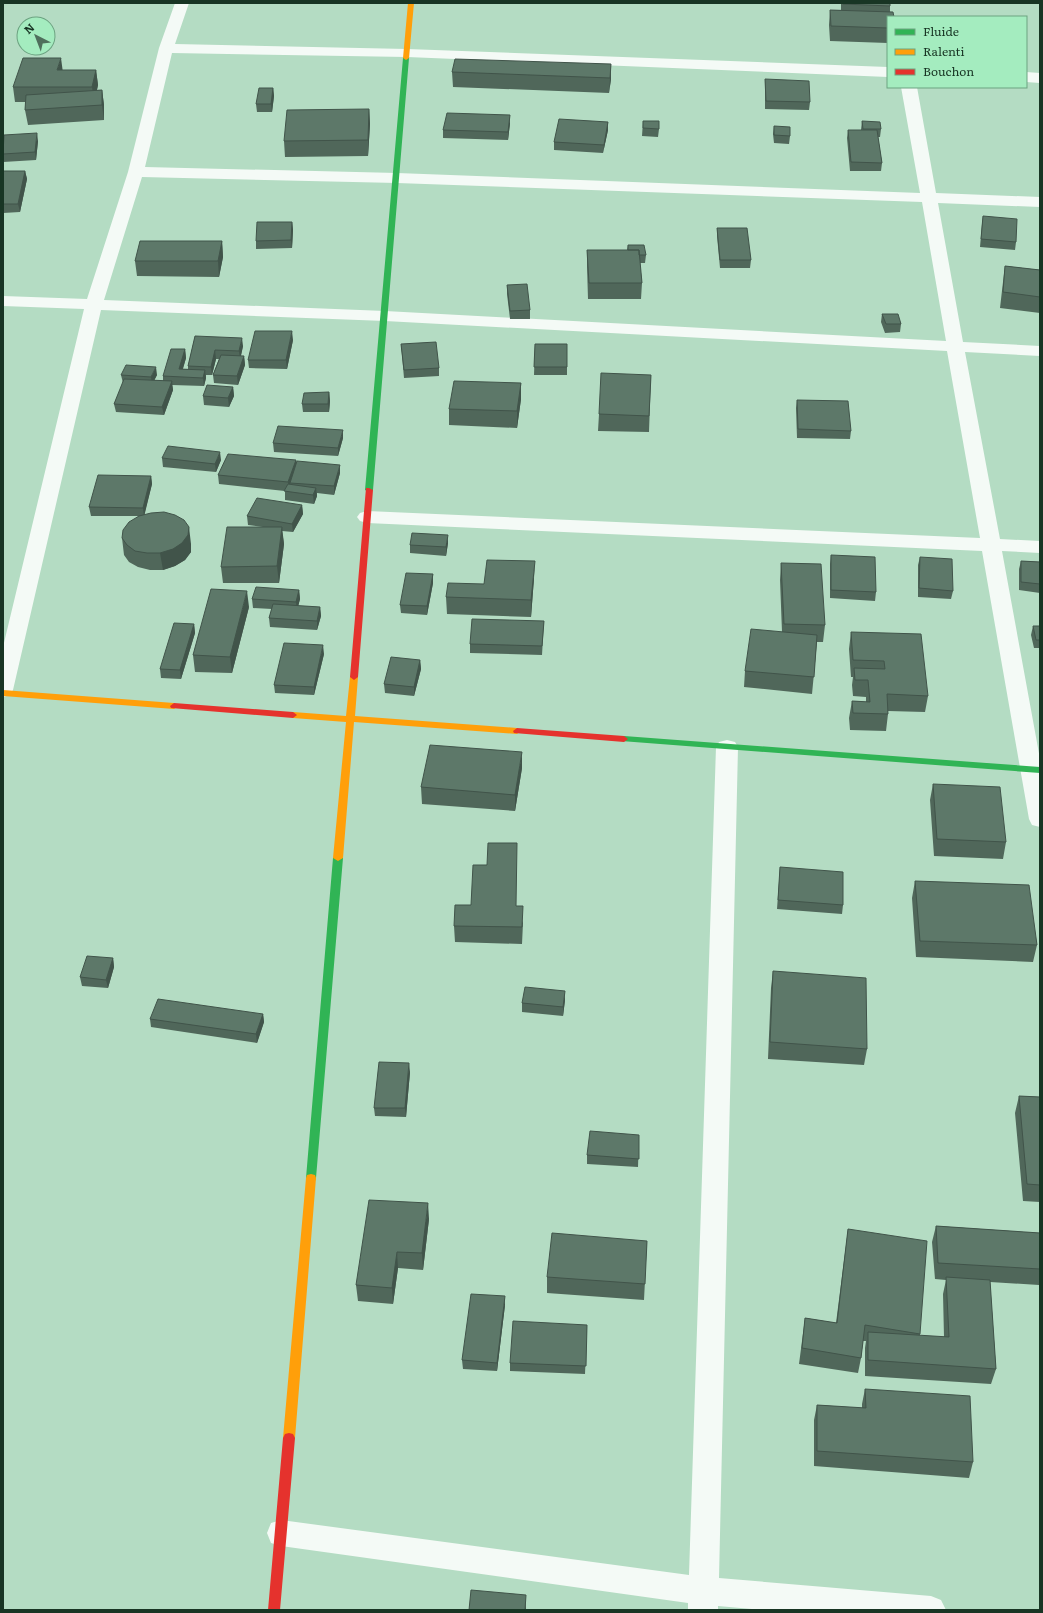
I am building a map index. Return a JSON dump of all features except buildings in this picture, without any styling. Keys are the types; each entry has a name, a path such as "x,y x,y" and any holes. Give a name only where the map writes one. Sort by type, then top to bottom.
{"street":[{"path":"3,690 94,304 136,172 166,48 182,3"},
{"path":"274,1610 411,3"},
{"path":"166,48 407,53 887,72"},
{"path":"1027,77 1040,78"},
{"path":"909,88 991,545 1036,770 1040,819"},
{"path":"136,172 397,178 1040,202"},
{"path":"3,301 385,316 1040,351"},
{"path":"367,517 1040,547"},
{"path":"3,693 1036,770"},
{"path":"703,1601 726,747"},
{"path":"281,1533 703,1601 931,1610"}],"traffic: fast":[{"path":"369,490 406,58"},
{"path":"624,739 1040,770"},
{"path":"311,1178 338,858"}],"traffic: slow":[{"path":"406,58 411,3"},
{"path":"338,858 354,677"},
{"path":"3,693 174,706"},
{"path":"293,715 517,731"},
{"path":"289,1438 311,1178"}],"traffic: jam":[{"path":"354,677 369,490"},
{"path":"174,706 293,715"},
{"path":"517,731 624,739"},
{"path":"274,1610 289,1438"}]}
